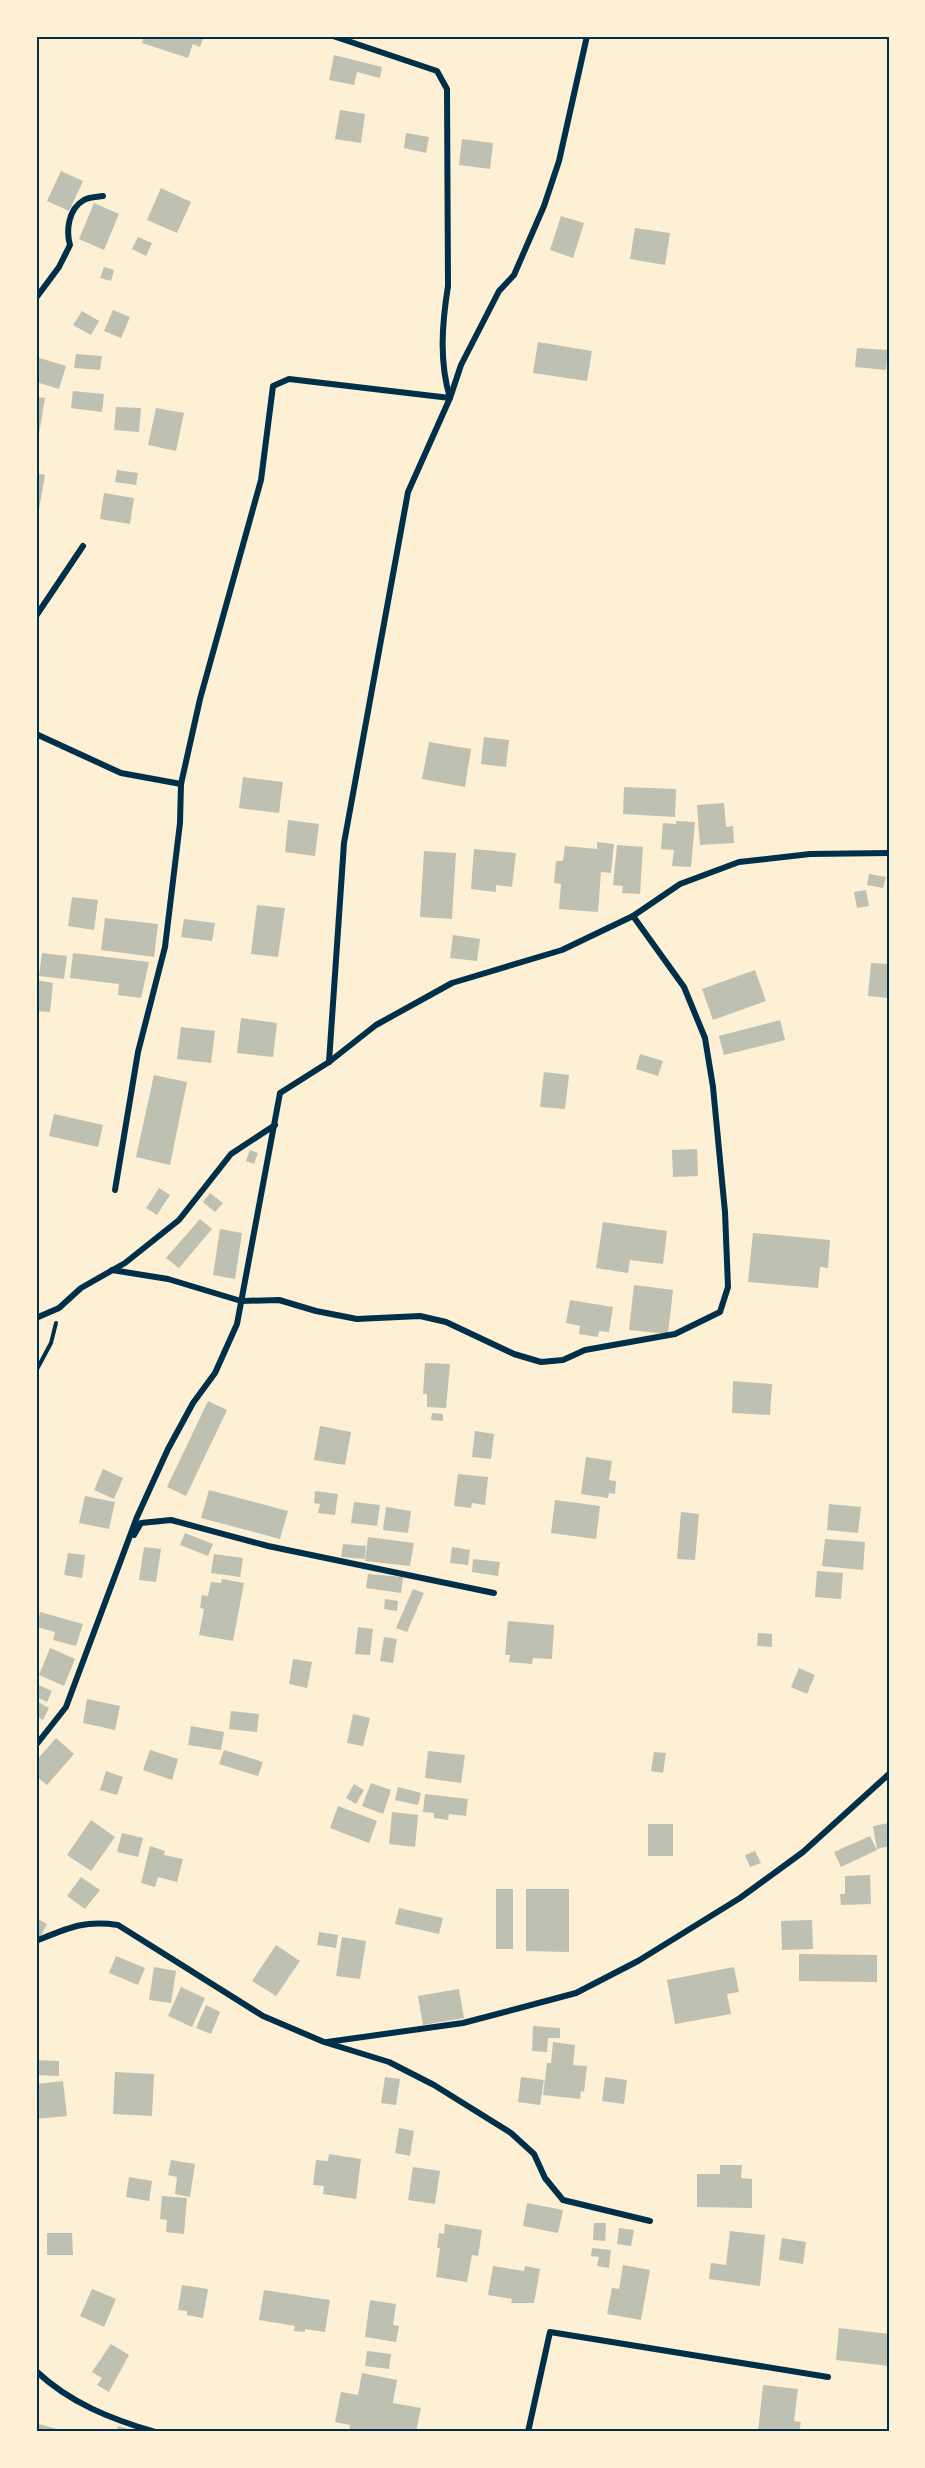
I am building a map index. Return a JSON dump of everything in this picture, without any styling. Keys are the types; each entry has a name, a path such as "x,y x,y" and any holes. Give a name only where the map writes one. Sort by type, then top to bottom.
{"street":[{"path":"333,36 436,71 447,89 449,128 446,183 448,286 443,315 442,372 450,398"},
{"path":"329,1062 344,843 408,492 450,398 461,365 500,291 514,275 544,206 559,161 587,36"},
{"path":"36,298 59,267 70,245 66,232 70,218 83,201 103,196"},
{"path":"115,1190 138,1052 165,947 180,823 181,784 200,699 261,480 273,386 289,379 450,398"},
{"path":"36,616 83,546"},
{"path":"36,734 121,773 181,784"},
{"path":"36,1745 66,1707 137,1517 168,1449 193,1403 215,1373 237,1324 280,1093 329,1062 376,1025 452,983 562,950 633,916 680,884 739,862 810,854 889,853"},
{"path":"112,1270 168,1279 241,1301 279,1300 316,1311 357,1319 420,1316 446,1322 514,1354 541,1362 563,1360 606,1346 675,1334 720,1312 728,1287 724,1212 705,1038 684,987 633,916"},
{"path":"36,1318 59,1308 81,1287 112,1270 179,1220 231,1154 275,1125"},
{"path":"127,1546 141,1523 171,1520 268,1546 494,1593"},
{"path":"324,2042 463,2023 576,1993 638,1961 740,1898 803,1852 889,1774"},
{"path":"36,1941 73,1925 93,1922 118,1925 263,2016 324,2042 389,2062 434,2085 511,2133 534,2154 545,2178 563,2200 650,2221"},
{"path":"528,2432 550,2332 828,2377"},
{"path":"36,2371 71,2399 114,2420 154,2432"}],"path":[{"path":"36,1371 51,1343 59,1308"}],"building":[{"path":"144,36 204,36 200,47 193,44 188,58 142,43"},
{"path":"334,55 382,67 380,78 357,72 354,85 329,80"},
{"path":"340,110 365,114 361,143 335,139"},
{"path":"406,133 429,137 426,153 404,148"},
{"path":"462,139 493,143 490,169 459,165"},
{"path":"61,171 83,181 69,211 47,201"},
{"path":"161,188 191,202 177,233 147,220"},
{"path":"94,203 119,214 104,250 79,239"},
{"path":"561,216 584,223 573,258 550,250"},
{"path":"635,228 670,233 665,265 630,259"},
{"path":"138,237 152,243 146,256 132,249"},
{"path":"104,267 114,270 111,281 100,278"},
{"path":"113,310 130,317 121,338 104,331"},
{"path":"82,311 99,321 91,335 73,325"},
{"path":"538,342 592,351 587,381 533,373"},
{"path":"857,348 888,350 886,370 855,367"},
{"path":"76,354 102,356 100,370 74,368"},
{"path":"36,357 66,366 59,389 36,382"},
{"path":"73,391 104,394 102,412 71,408"},
{"path":"36,397 45,398 39,434 36,434"},
{"path":"116,407 141,408 139,432 114,430"},
{"path":"156,408 184,413 176,451 148,445"},
{"path":"117,470 138,473 136,485 115,482"},
{"path":"36,473 45,475 39,509 36,509"},
{"path":"104,493 134,498 130,524 100,519"},
{"path":"484,737 509,740 506,767 481,764"},
{"path":"429,742 471,749 465,787 422,779"},
{"path":"243,777 283,782 279,813 239,808"},
{"path":"624,787 676,789 675,817 623,814"},
{"path":"724,803 726,827 733,826 734,843 700,845 697,805"},
{"path":"288,820 319,824 315,856 285,852"},
{"path":"676,821 695,822 691,867 672,866 674,850 661,849 663,823 676,824"},
{"path":"597,842 614,844 611,873 601,872 598,912 559,909 561,884 554,883 556,861 563,861 565,846 597,849"},
{"path":"617,845 643,847 640,894 622,893 623,886 613,885"},
{"path":"474,849 516,853 512,887 496,885 496,892 471,889"},
{"path":"424,851 456,853 452,919 420,917"},
{"path":"869,874 886,877 883,888 867,885"},
{"path":"866,890 869,906 857,908 854,892"},
{"path":"72,897 98,900 94,930 68,926"},
{"path":"257,905 285,908 278,957 251,954"},
{"path":"105,918 158,924 154,957 101,950"},
{"path":"184,919 215,923 212,941 181,937"},
{"path":"453,935 480,939 477,961 450,958"},
{"path":"42,953 67,956 64,979 39,976"},
{"path":"73,953 149,962 141,998 118,995 119,984 70,978"},
{"path":"871,963 888,964 889,998 868,996"},
{"path":"755,970 766,1001 713,1020 702,989"},
{"path":"36,980 53,983 50,1012 36,1011"},
{"path":"241,1018 277,1023 273,1057 237,1053"},
{"path":"780,1020 785,1040 724,1055 719,1036"},
{"path":"181,1027 215,1031 211,1063 177,1059"},
{"path":"640,1054 663,1061 658,1076 636,1069"},
{"path":"544,1072 569,1075 565,1109 540,1107"},
{"path":"154,1075 187,1082 170,1165 136,1157"},
{"path":"54,1114 103,1125 98,1147 49,1136"},
{"path":"697,1149 698,1176 673,1177 672,1150"},
{"path":"250,1150 258,1153 254,1164 246,1161"},
{"path":"159,1188 170,1195 157,1215 146,1208"},
{"path":"210,1193 223,1203 215,1212 203,1202"},
{"path":"200,1219 212,1229 179,1268 166,1258"},
{"path":"603,1222 667,1231 663,1264 630,1260 628,1273 596,1268"},
{"path":"220,1229 242,1233 235,1279 213,1275"},
{"path":"753,1233 830,1240 828,1268 820,1267 818,1288 748,1282"},
{"path":"634,1285 673,1290 668,1334 629,1330"},
{"path":"570,1300 613,1307 609,1332 599,1331 598,1337 579,1334 580,1326 566,1323"},
{"path":"425,1363 450,1364 446,1408 427,1407 427,1394 423,1394"},
{"path":"733,1381 772,1384 770,1415 732,1413"},
{"path":"208,1401 227,1410 186,1496 167,1487"},
{"path":"432,1413 443,1414 443,1421 431,1420"},
{"path":"320,1426 351,1432 345,1465 314,1460"},
{"path":"475,1431 494,1434 491,1459 472,1457"},
{"path":"586,1457 612,1461 609,1480 616,1481 615,1494 609,1493 608,1498 581,1494"},
{"path":"103,1469 123,1478 114,1499 94,1490"},
{"path":"458,1474 488,1477 485,1505 472,1503 471,1508 454,1506"},
{"path":"209,1490 288,1511 280,1539 201,1518"},
{"path":"315,1491 338,1494 335,1515 318,1513 320,1504 314,1503"},
{"path":"85,1496 115,1502 109,1529 79,1523"},
{"path":"555,1500 600,1506 596,1539 551,1533"},
{"path":"354,1502 380,1505 377,1526 351,1523"},
{"path":"829,1504 861,1507 858,1533 827,1530"},
{"path":"386,1507 411,1511 408,1533 383,1530"},
{"path":"681,1512 699,1514 695,1560 677,1559"},
{"path":"185,1533 213,1544 208,1556 180,1545"},
{"path":"368,1537 414,1543 410,1566 365,1561"},
{"path":"825,1539 865,1542 863,1570 822,1566"},
{"path":"343,1544 366,1546 365,1559 341,1557"},
{"path":"144,1547 161,1549 156,1582 139,1580"},
{"path":"452,1547 470,1550 468,1565 450,1563"},
{"path":"68,1553 85,1555 82,1578 64,1575"},
{"path":"214,1554 243,1558 240,1577 211,1573"},
{"path":"473,1559 500,1562 498,1576 472,1572"},
{"path":"817,1571 843,1573 841,1599 815,1597"},
{"path":"368,1574 403,1577 401,1593 366,1588"},
{"path":"222,1579 244,1583 233,1641 199,1635 204,1609 200,1608 202,1595 208,1596 211,1582 221,1583"},
{"path":"413,1589 424,1593 407,1632 396,1628"},
{"path":"385,1599 398,1601 397,1611 384,1609"},
{"path":"40,1612 83,1624 76,1646 53,1640 55,1632 37,1627"},
{"path":"508,1621 554,1625 552,1659 533,1658 532,1664 509,1662 510,1655 505,1655"},
{"path":"358,1627 373,1629 370,1655 355,1654"},
{"path":"758,1633 772,1634 772,1647 757,1646"},
{"path":"384,1637 397,1639 393,1663 380,1661"},
{"path":"50,1648 75,1659 64,1686 39,1675"},
{"path":"293,1659 312,1662 307,1688 289,1684"},
{"path":"799,1668 815,1675 807,1694 791,1687"},
{"path":"36,1684 52,1691 47,1702 36,1697"},
{"path":"87,1699 120,1706 115,1730 83,1723"},
{"path":"38,1702 49,1708 43,1720 36,1716"},
{"path":"231,1711 259,1714 257,1732 229,1729"},
{"path":"353,1714 370,1718 363,1746 347,1743"},
{"path":"191,1726 224,1732 221,1750 188,1745"},
{"path":"56,1738 74,1754 47,1785 36,1776 36,1761"},
{"path":"150,1750 178,1759 172,1780 143,1770"},
{"path":"224,1750 263,1762 258,1776 219,1764"},
{"path":"428,1751 465,1755 461,1783 425,1778"},
{"path":"654,1752 666,1753 663,1773 651,1771"},
{"path":"106,1771 123,1777 117,1795 100,1790"},
{"path":"371,1783 391,1790 383,1814 362,1806"},
{"path":"354,1784 364,1790 356,1804 346,1798"},
{"path":"398,1787 421,1793 418,1805 395,1800"},
{"path":"425,1794 468,1799 466,1816 449,1814 448,1820 434,1818 434,1813 423,1812"},
{"path":"338,1806 377,1821 369,1843 330,1828"},
{"path":"392,1812 418,1815 415,1847 389,1844"},
{"path":"91,1820 115,1837 91,1871 67,1855"},
{"path":"889,1823 889,1846 877,1849 873,1826"},
{"path":"648,1824 673,1824 673,1856 648,1856"},
{"path":"122,1833 143,1838 138,1857 117,1852"},
{"path":"870,1836 877,1850 841,1867 834,1852"},
{"path":"150,1846 165,1851 164,1855 183,1859 177,1882 158,1877 155,1887 141,1883"},
{"path":"755,1851 761,1863 750,1867 745,1855"},
{"path":"870,1875 871,1904 841,1905 840,1894 845,1894 845,1876"},
{"path":"81,1877 100,1890 85,1909 67,1896"},
{"path":"496,1889 513,1889 513,1949 496,1949"},
{"path":"526,1889 569,1889 569,1952 526,1951"},
{"path":"399,1908 443,1918 439,1934 395,1924"},
{"path":"36,1918 47,1924 40,1938 36,1935"},
{"path":"812,1920 813,1949 782,1950 781,1921"},
{"path":"319,1932 338,1935 336,1948 317,1945"},
{"path":"342,1937 366,1941 360,1979 336,1976"},
{"path":"276,1945 300,1961 276,1996 252,1981"},
{"path":"799,1954 877,1955 877,1982 799,1981"},
{"path":"116,1956 145,1968 138,1985 109,1973"},
{"path":"154,1967 176,1971 171,2003 149,2000"},
{"path":"734,1967 739,1992 727,1994 731,2014 675,2024 667,1980"},
{"path":"181,1987 205,1998 192,2027 168,2016"},
{"path":"459,1989 464,2018 423,2025 418,1996"},
{"path":"206,2005 220,2012 211,2034 196,2028"},
{"path":"533,2026 560,2028 560,2038 548,2038 547,2052 532,2051"},
{"path":"553,2042 575,2045 573,2065 587,2066 584,2092 581,2091 580,2099 543,2095 547,2063 551,2063"},
{"path":"36,2060 59,2061 59,2076 36,2075"},
{"path":"115,2072 154,2074 152,2116 113,2114"},
{"path":"385,2077 400,2079 396,2105 381,2103"},
{"path":"521,2077 544,2080 540,2105 518,2102"},
{"path":"605,2077 627,2080 624,2104 602,2101"},
{"path":"63,2081 67,2116 36,2119 36,2084"},
{"path":"399,2128 414,2131 410,2156 395,2153"},
{"path":"329,2154 361,2159 356,2199 323,2194 324,2186 313,2185 316,2160 328,2161"},
{"path":"171,2160 195,2164 190,2197 175,2194 177,2177 168,2175"},
{"path":"720,2165 742,2165 741,2178 752,2179 752,2208 697,2207 697,2174 720,2174"},
{"path":"413,2167 440,2171 435,2204 408,2200"},
{"path":"129,2177 152,2181 149,2201 126,2197"},
{"path":"162,2196 187,2198 184,2234 166,2232 167,2220 160,2219"},
{"path":"527,2203 563,2210 558,2233 523,2226"},
{"path":"594,2223 606,2223 605,2241 593,2240"},
{"path":"445,2224 482,2230 478,2256 472,2255 467,2282 436,2277 440,2248 437,2248 439,2233 444,2234"},
{"path":"619,2228 634,2230 631,2246 617,2244"},
{"path":"730,2231 765,2235 760,2286 709,2279 711,2263 726,2265"},
{"path":"47,2233 72,2233 73,2255 47,2255"},
{"path":"782,2238 806,2242 803,2264 779,2260"},
{"path":"592,2248 611,2250 609,2268 597,2266 599,2257 591,2256"},
{"path":"623,2265 650,2270 641,2320 607,2314 612,2288 619,2289"},
{"path":"493,2266 524,2271 525,2266 540,2269 534,2303 511,2303 512,2299 488,2295"},
{"path":"182,2285 208,2289 203,2318 187,2315 187,2311 178,2310"},
{"path":"92,2289 116,2299 104,2327 80,2316"},
{"path":"264,2290 330,2300 325,2332 305,2329 305,2332 294,2331 295,2326 259,2320"},
{"path":"370,2300 396,2304 393,2325 399,2326 396,2342 365,2337"},
{"path":"839,2328 889,2334 889,2366 836,2360"},
{"path":"111,2344 129,2355 109,2392 97,2385 102,2378 92,2372"},
{"path":"367,2351 391,2354 389,2369 365,2366"},
{"path":"362,2373 397,2380 393,2403 421,2408 416,2432 349,2432 350,2425 335,2422 341,2392 358,2395"},
{"path":"763,2385 798,2389 794,2421 801,2422 799,2432 758,2432"},
{"path":"39,2424 64,2431 64,2432 37,2432"},
{"path":"118,2426 136,2431 136,2432 116,2432"}]}
